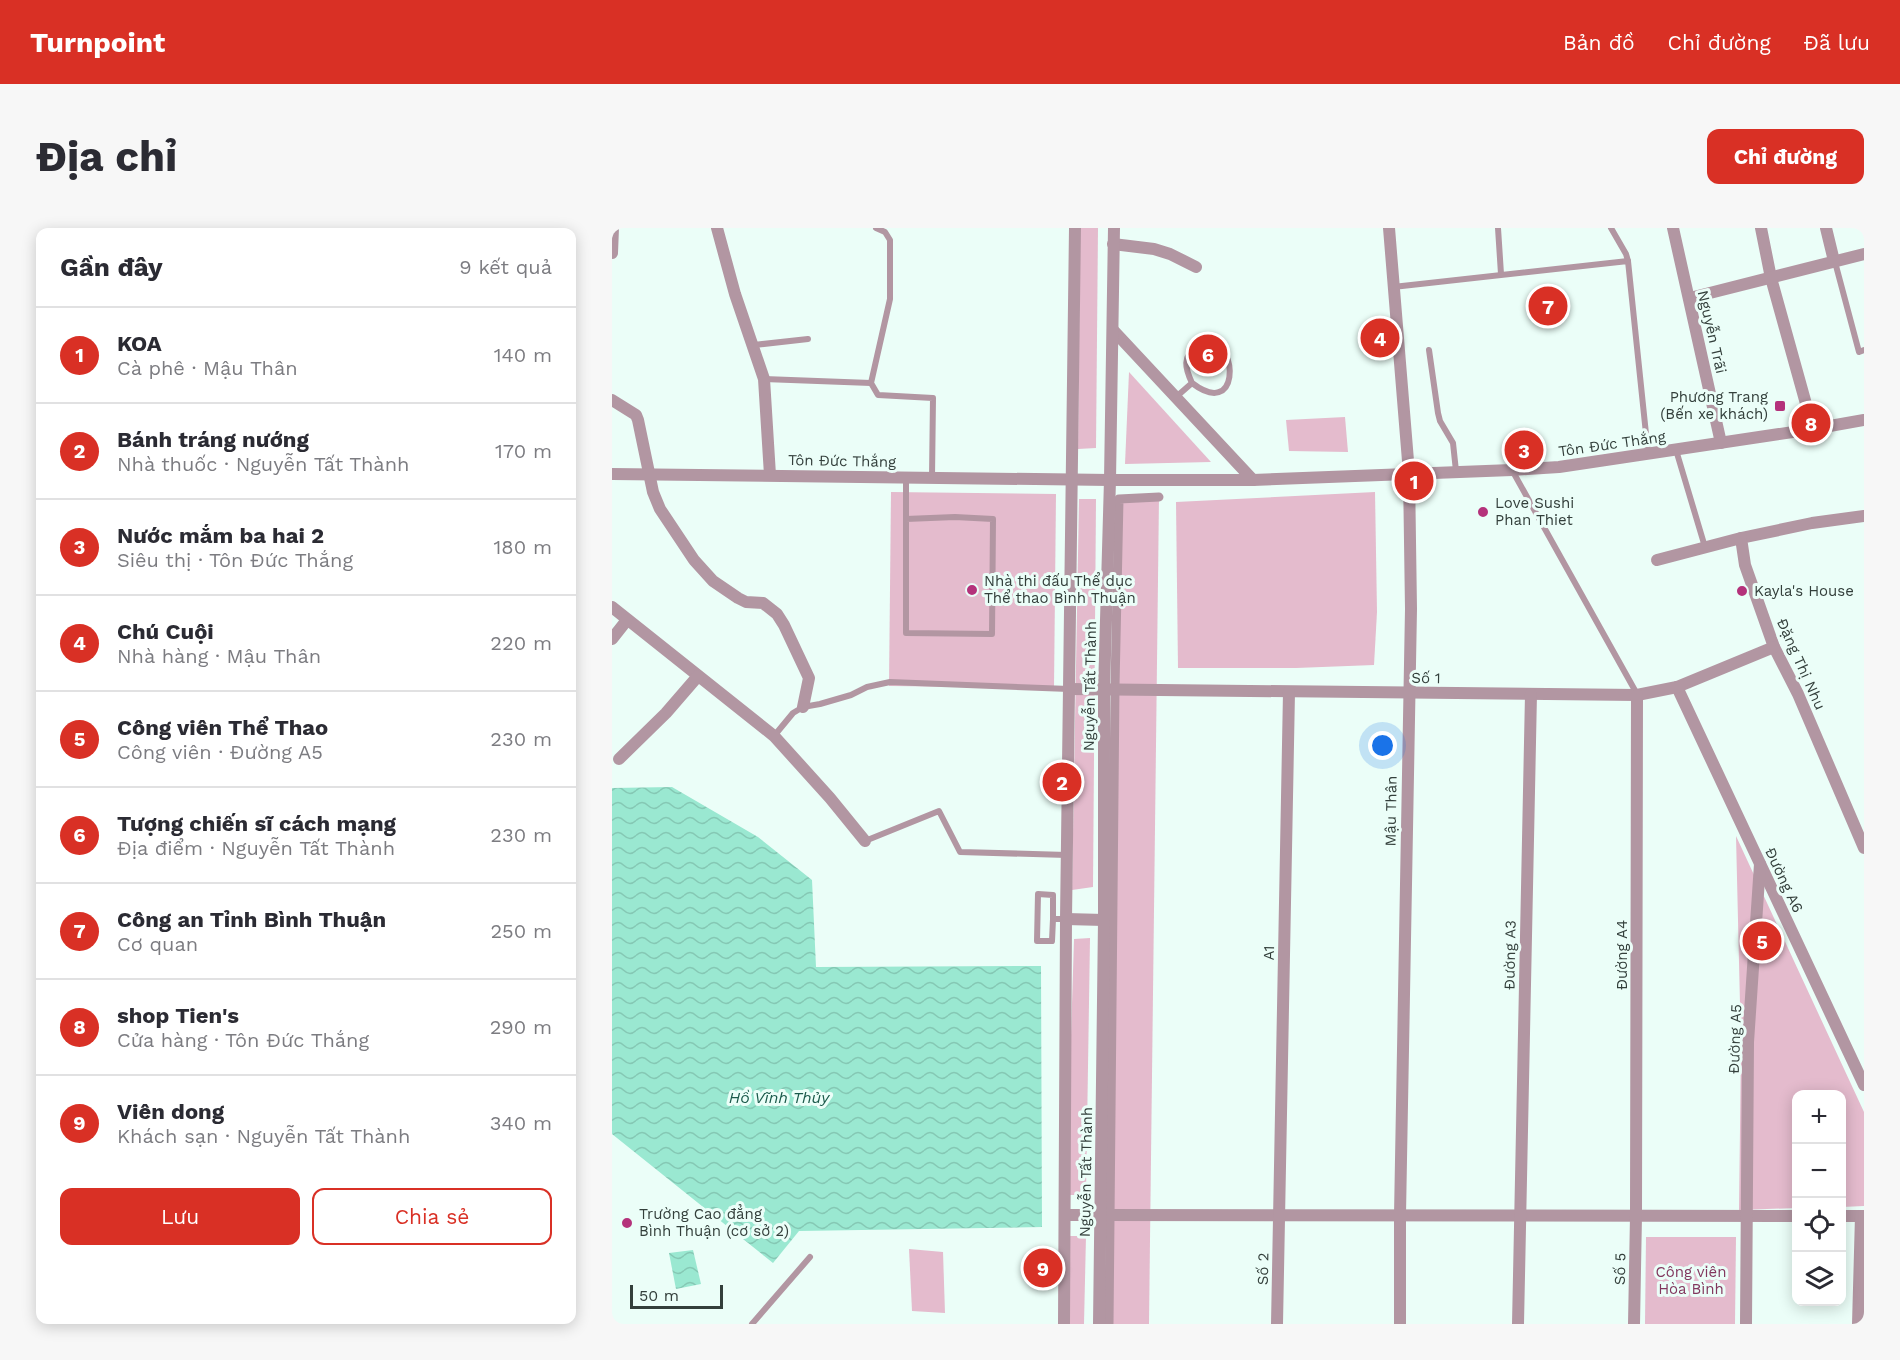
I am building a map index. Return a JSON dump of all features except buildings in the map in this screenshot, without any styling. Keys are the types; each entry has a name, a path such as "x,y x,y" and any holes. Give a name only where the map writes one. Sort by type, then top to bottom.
{"street":[{"path":"612,252 613,228"},
{"path":"717,228 735,294 764,378 770,475"},
{"name":"Nguyễn Tất Thành","path":"1064,1324 1066,855 1075,228"},
{"name":"Nguyễn Tất Thành","path":"1100,1324 1105,1215 1104,920 1114,228"},
{"name":"Mậu Thân","path":"1389,228 1409,473 1411,609 1400,1324"},
{"name":"Nguyễn Trãi","path":"1672,228 1690,298 1721,443"},
{"path":"1761,228 1772,278 1813,429"},
{"path":"1826,228 1834,261"},
{"path":"1113,244 1154,249 1196,267"},
{"path":"1690,298 1864,254"},
{"path":"1113,330 1253,480"},
{"path":"612,400 636,415 653,492 660,509 706,575 719,586 746,602 763,603 777,614 784,625 809,678 803,706"},
{"name":"Tôn Đức Thắng","path":"612,474 1253,480 1512,470 1559,467 1864,420"},
{"path":"1109,1324 1105,1215 1109,690 1119,499 1159,497"},
{"path":"1657,560 1770,530 1864,516"},
{"name":"Đặng Thị Nhu","path":"1741,538 1745,566 1774,647 1798,694 1864,848"},
{"path":"612,607 774,736 830,798 864,841"},
{"path":"612,639 627,620"},
{"name":"Số 1","path":"1069,689 1637,695 1677,687 1774,647"},
{"path":"619,759 666,713 698,675"},
{"name":"Đường A6","path":"1677,687 1864,1085"},
{"name":"A1","path":"1279,1215 1289,692"},
{"name":"Đường A3","path":"1518,1324 1530,694"},
{"name":"Đường A4","path":"1636,1216 1637,695"},
{"name":"Đường A5","path":"1746,1324 1748,1042 1760,864"},
{"path":"1066,919 1104,920"},
{"path":"1065,1215 1792,1216"},
{"name":"Số 2","path":"1277,1324 1279,1215"},
{"name":"Số 5","path":"1634,1324 1636,1216"},
{"path":"1846,1216 1863,1216 1858,1324"}],"lane":[{"path":"876,228 885,232 890,240 890,299 871,383 878,394 933,398 932,477"},
{"path":"1498,228 1501,274"},
{"path":"1611,228 1628,261 1648,454"},
{"path":"1393,287 1628,261"},
{"path":"1834,261 1858,352 1864,350"},
{"path":"754,345 808,339"},
{"path":"1204,342 1216,345 1227,359 1231,372 1229,383 1224,389 1210,392 1199,388 1192,382 1185,358 1204,342"},
{"path":"1429,350 1438,413 1453,443 1456,471"},
{"path":"764,378 871,383"},
{"path":"1176,398 1192,382"},
{"path":"1676,450 1705,547"},
{"path":"1512,470 1637,695"},
{"path":"906,477 906,519 906,633 992,634 993,519 955,517 906,519"},
{"path":"774,736 793,713 803,706 820,705 867,687 890,682 1069,689"},
{"path":"864,841 939,810 960,852 1066,855"},
{"path":"1038,894 1053,895 1053,919 1052,941 1037,941 1038,894"},
{"path":"1053,919 1066,919"},
{"path":"752,1324 810,1257"}],"green space":[{"path":"1080,228 1098,228 1096,448 1078,449"},
{"path":"1129,372 1211,462 1125,464"},
{"path":"1345,417 1348,452 1289,451 1286,420"},
{"name":"Nhà thi đấu Thể dục Thể thao Bình Thuận","path":"891,492 1056,494 1054,688 889,686"},
{"path":"1375,492 1377,612 1374,665 1296,668 1178,668 1176,502"},
{"path":"1159,497 1149,1324 1109,1324 1119,499"},
{"path":"1079,499 1096,499 1093,887 1072,890"},
{"path":"1736,836 1864,1112 1864,1206 1846,1207 1846,1090 1792,1090 1792,1208 1739,1210 1741,1046"},
{"path":"1090,938 1086,1195 1066,1195 1074,939"},
{"path":"1068,1236 1086,1236 1084,1324 1066,1324"},
{"name":"Công viên Hòa Bình","path":"1646,1237 1736,1237 1735,1324 1645,1324"},
{"path":"909,1249 943,1252 945,1313 912,1311"}],"water":[{"name":"Hồ Vĩnh Thủy","path":"672,787 758,837 812,880 816,967 1041,966 1042,1227 799,1231 773,1263 612,1134 612,788"},
{"path":"693,1250 701,1284 676,1289 669,1253"}],"place":[{"name":"Công an Tỉnh Bình Thuận","path":"1548,306"},
{"name":"Chú Cuội","path":"1380,338"},
{"name":"Tượng chiến sĩ cách mạng","path":"1208,354"},
{"name":"Phương Trang (Bến xe khách)","path":"1780,406"},
{"name":"shop Tien's","path":"1811,423"},
{"name":"Nước mắm ba hai 2","path":"1524,450"},
{"name":"KOA","path":"1414,481"},
{"name":"Love Sushi Phan Thiet","path":"1483,512"},
{"name":"Nhà thi đấu Thể dục Thể thao Bình Thuận","path":"972,590"},
{"name":"Kayla's House","path":"1742,591"},
{"name":"Bánh tráng nướng","path":"1062,782"},
{"name":"Công viên Thể Thao","path":"1762,941"},
{"name":"Trường Cao đẳng Bình Thuận (cơ sở 2)","path":"627,1223"},
{"name":"Viên dong","path":"1043,1268"}]}
